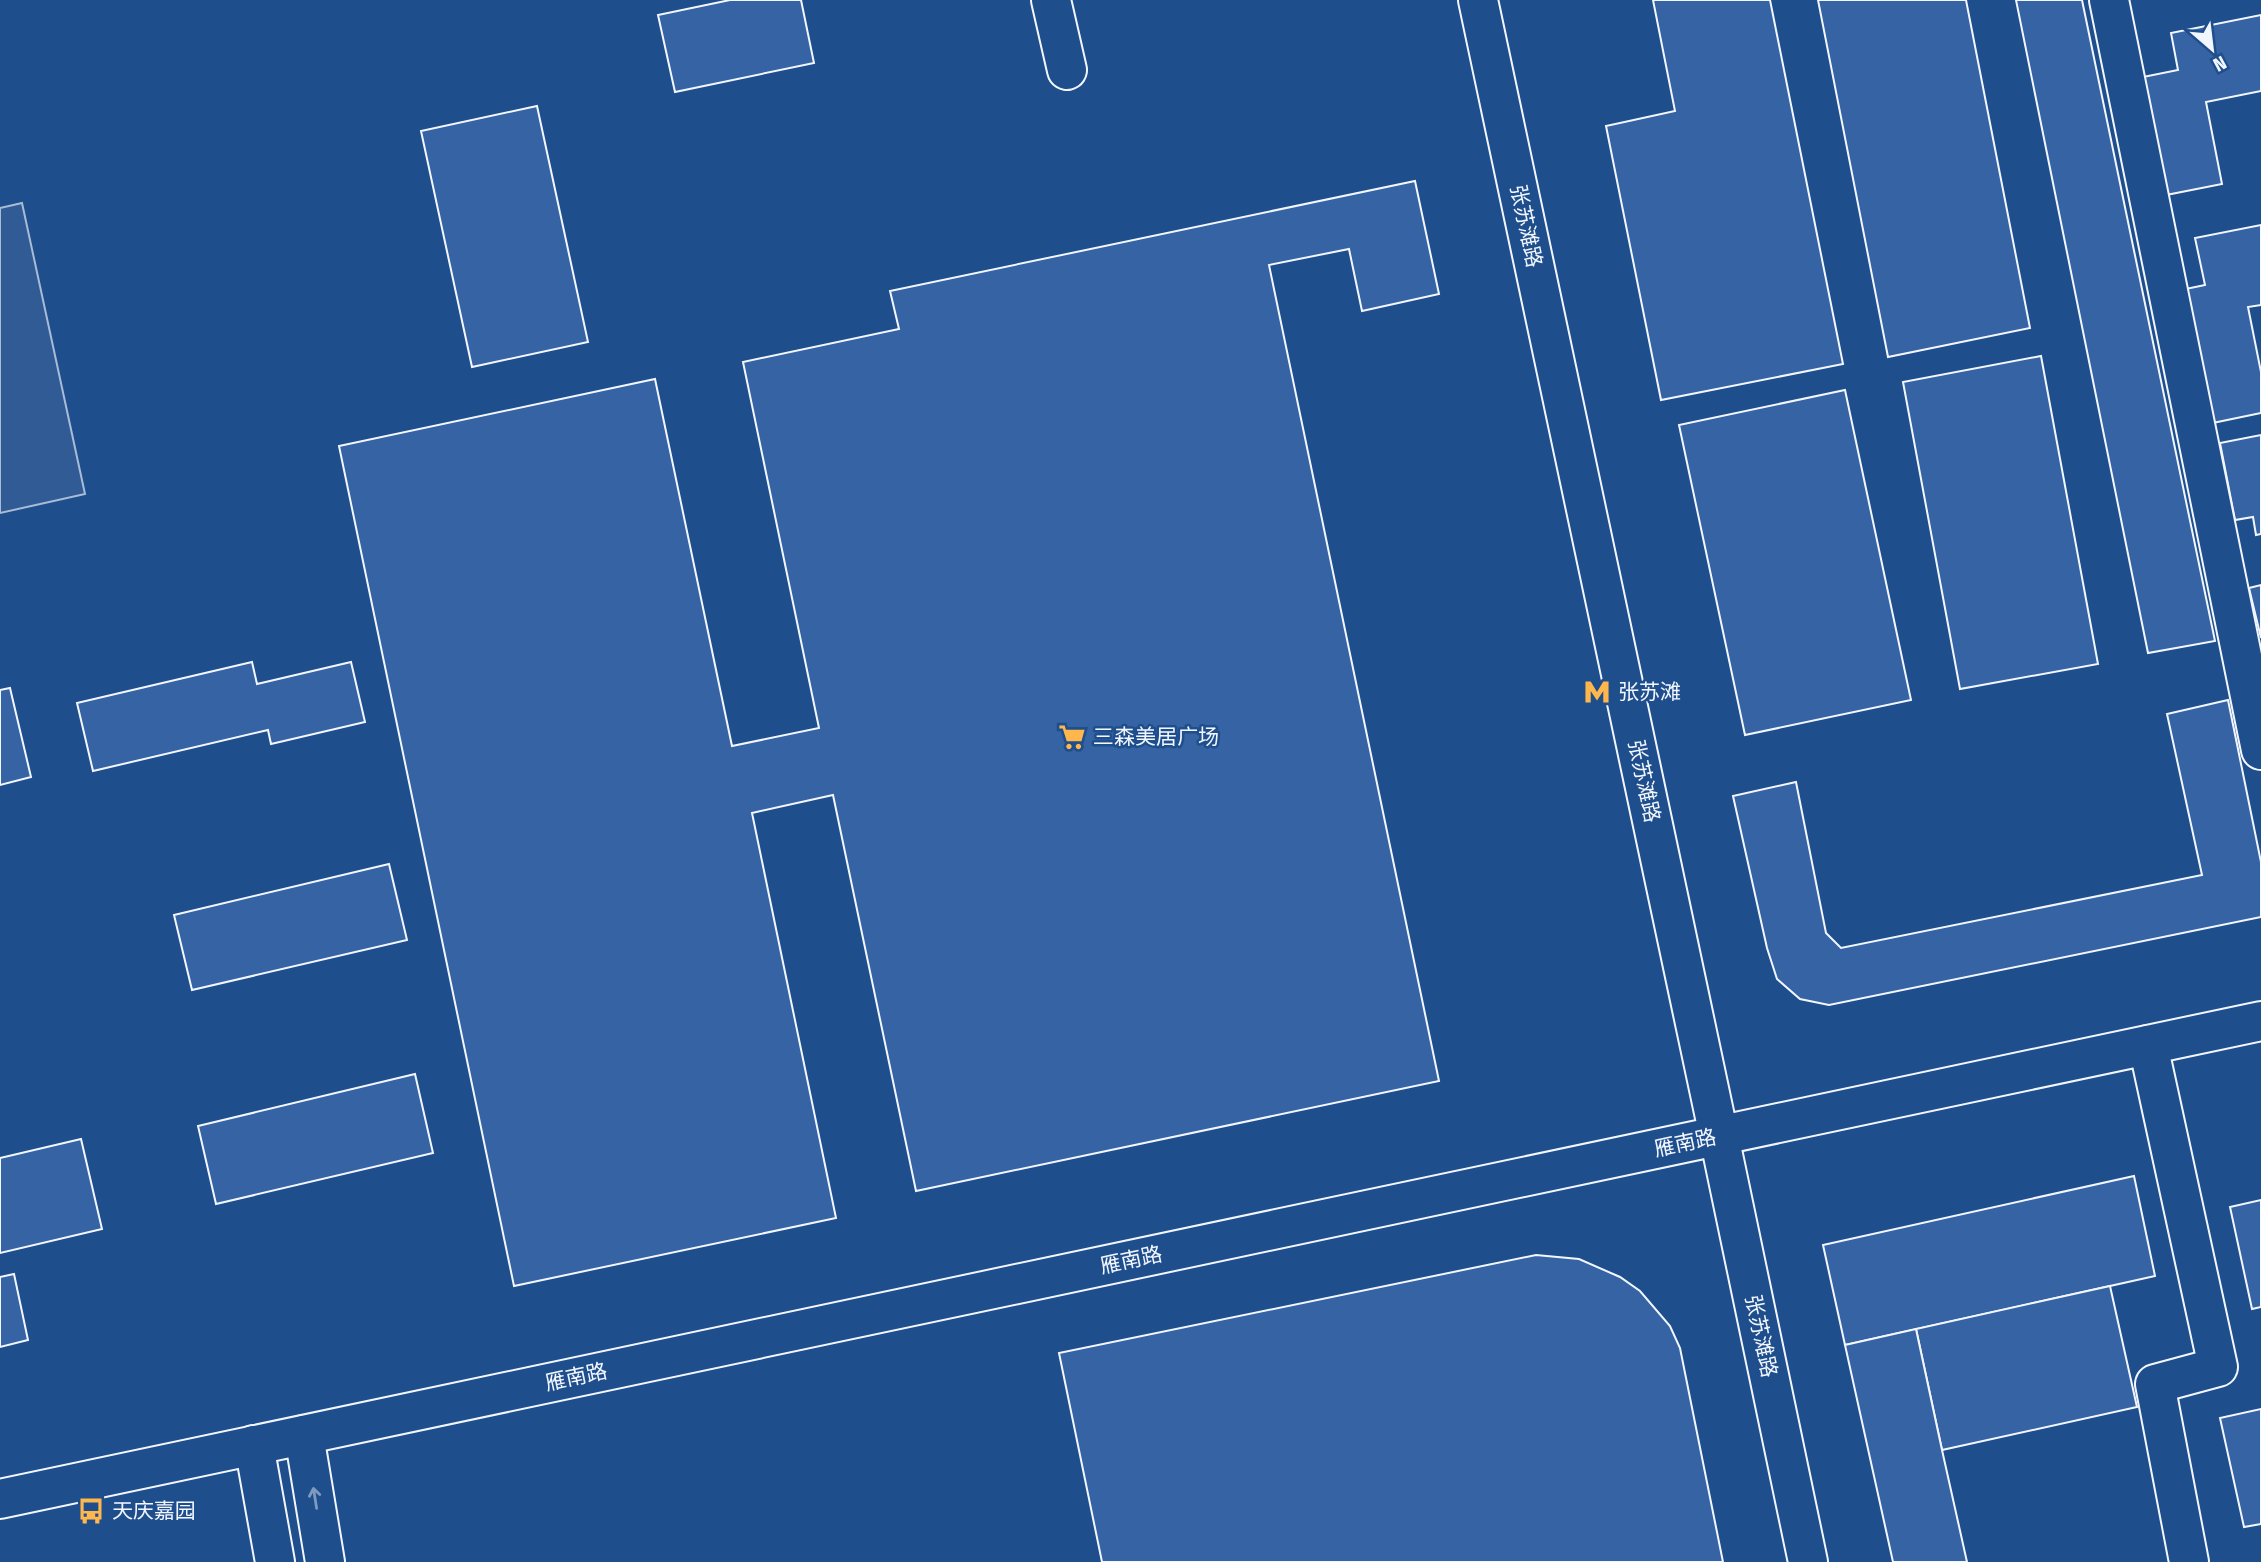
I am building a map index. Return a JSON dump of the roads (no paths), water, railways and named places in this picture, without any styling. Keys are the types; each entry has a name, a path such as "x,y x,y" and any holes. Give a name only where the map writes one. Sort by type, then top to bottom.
{"main road":[{"path":"1051,0 1067,70"},
{"name":"张苏滩路","path":"1478,0 1808,1562"},
{"path":"2109,0 2260,741"},
{"name":"雁南路","path":"0,1499 2261,1021"},
{"path":"2148,1045 2218,1367 2155,1384 2189,1562"},
{"path":"304,1435 325,1562"},
{"path":"254,1445 275,1562"}],"place":[{"name":"张苏滩","path":"1597,692"},
{"name":"三森美居广场","path":"1072,737"},
{"name":"天庆嘉园","path":"91,1511"}]}
